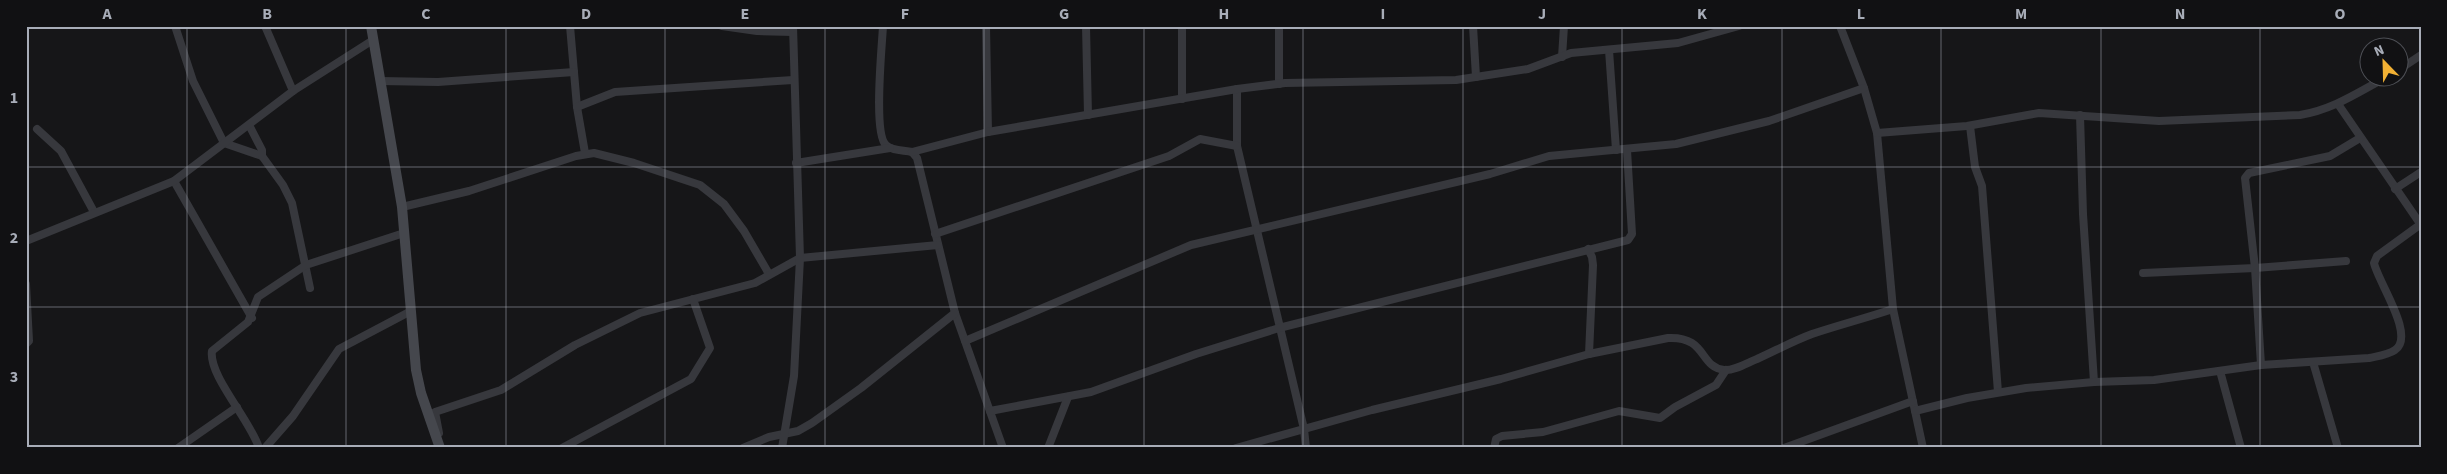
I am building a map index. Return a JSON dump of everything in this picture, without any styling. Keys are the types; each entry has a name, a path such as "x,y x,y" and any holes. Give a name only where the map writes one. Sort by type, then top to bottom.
{"street":[{"path":"175,26 193,81 224,143 262,156 283,185 292,203 310,288"},
{"path":"265,26 293,91"},
{"path":"371,26 402,207 419,385 441,448"},
{"path":"570,26 577,107 585,153"},
{"path":"722,26 757,31 793,29 793,80 800,258 794,376 782,448"},
{"path":"883,26 879,80 880,136 890,148"},
{"path":"986,26 988,132"},
{"path":"1086,26 1088,115"},
{"path":"1182,26 1182,99"},
{"path":"1279,26 1279,84"},
{"path":"1473,26 1476,78"},
{"path":"1562,57 1564,26"},
{"path":"796,163 890,148 912,152 988,132 1237,89 1279,84 1476,78 1528,69 1570,53 1678,43 1739,26"},
{"path":"1840,26 1864,88 1876,133 1893,309 1923,448"},
{"path":"26,241 174,181 293,91 373,40"},
{"path":"1609,50 1616,150"},
{"path":"2410,62 2421,55"},
{"path":"380,81 438,82 574,72"},
{"path":"577,107 615,92 793,80"},
{"path":"965,341 1191,245 1490,174 1549,156 1676,144 1729,132 1864,88"},
{"path":"1876,133 1970,126 2039,113 2159,121 2300,115 2318,112 2338,104 2367,88"},
{"path":"1237,89 1237,146 1255,229 1304,429 1306,448"},
{"path":"1915,410 1998,392 2094,382 2154,380 2261,365 2369,358 2397,349 2401,341 2401,330 2396,312 2374,264 2377,256 2421,224 2338,104"},
{"path":"2080,115 2083,214 2094,382"},
{"path":"249,124 262,150 262,156"},
{"path":"1970,126 1975,167 1982,186 1998,392"},
{"path":"36,129 61,151 94,212"},
{"path":"2261,365 2255,268 2244,178 2249,173 2330,156 2360,138"},
{"path":"935,234 1169,156 1200,139 1237,146"},
{"path":"990,411 1091,392 1196,354 1279,328 1628,240 1632,234 1627,150"},
{"path":"912,152 917,158 955,313 1003,448"},
{"path":"402,207 469,191 585,153 594,153 634,163 700,185 724,204 744,231 769,274"},
{"path":"2396,189 2421,172"},
{"path":"174,181 252,318"},
{"path":"259,448 252,430 212,365 212,351 252,318 254,304 258,297 306,265 404,232"},
{"path":"441,448 434,412 501,390 574,345 640,313 755,283 800,258 938,245"},
{"path":"1588,249 1593,265 1589,354"},
{"path":"2143,273 2255,268 2346,261"},
{"path":"26,284 29,340 26,344"},
{"path":"562,448 691,379 710,348 693,299"},
{"path":"1236,448 1589,354 1681,337 1692,341 1718,368 1726,370 1742,366 1811,335 1893,309"},
{"path":"265,448 293,416 339,349 411,311"},
{"path":"743,448 769,437 798,430 812,423 861,388 955,313"},
{"path":"2313,362 2338,448"},
{"path":"1494,448 1496,439 1502,436 1543,432 1619,412 1660,418 1676,407 1708,391 1716,385 1726,370"},
{"path":"2220,371 2241,448"},
{"path":"1048,448 1068,396"},
{"path":"1784,448 1913,400"},
{"path":"178,448 237,407"}]}
